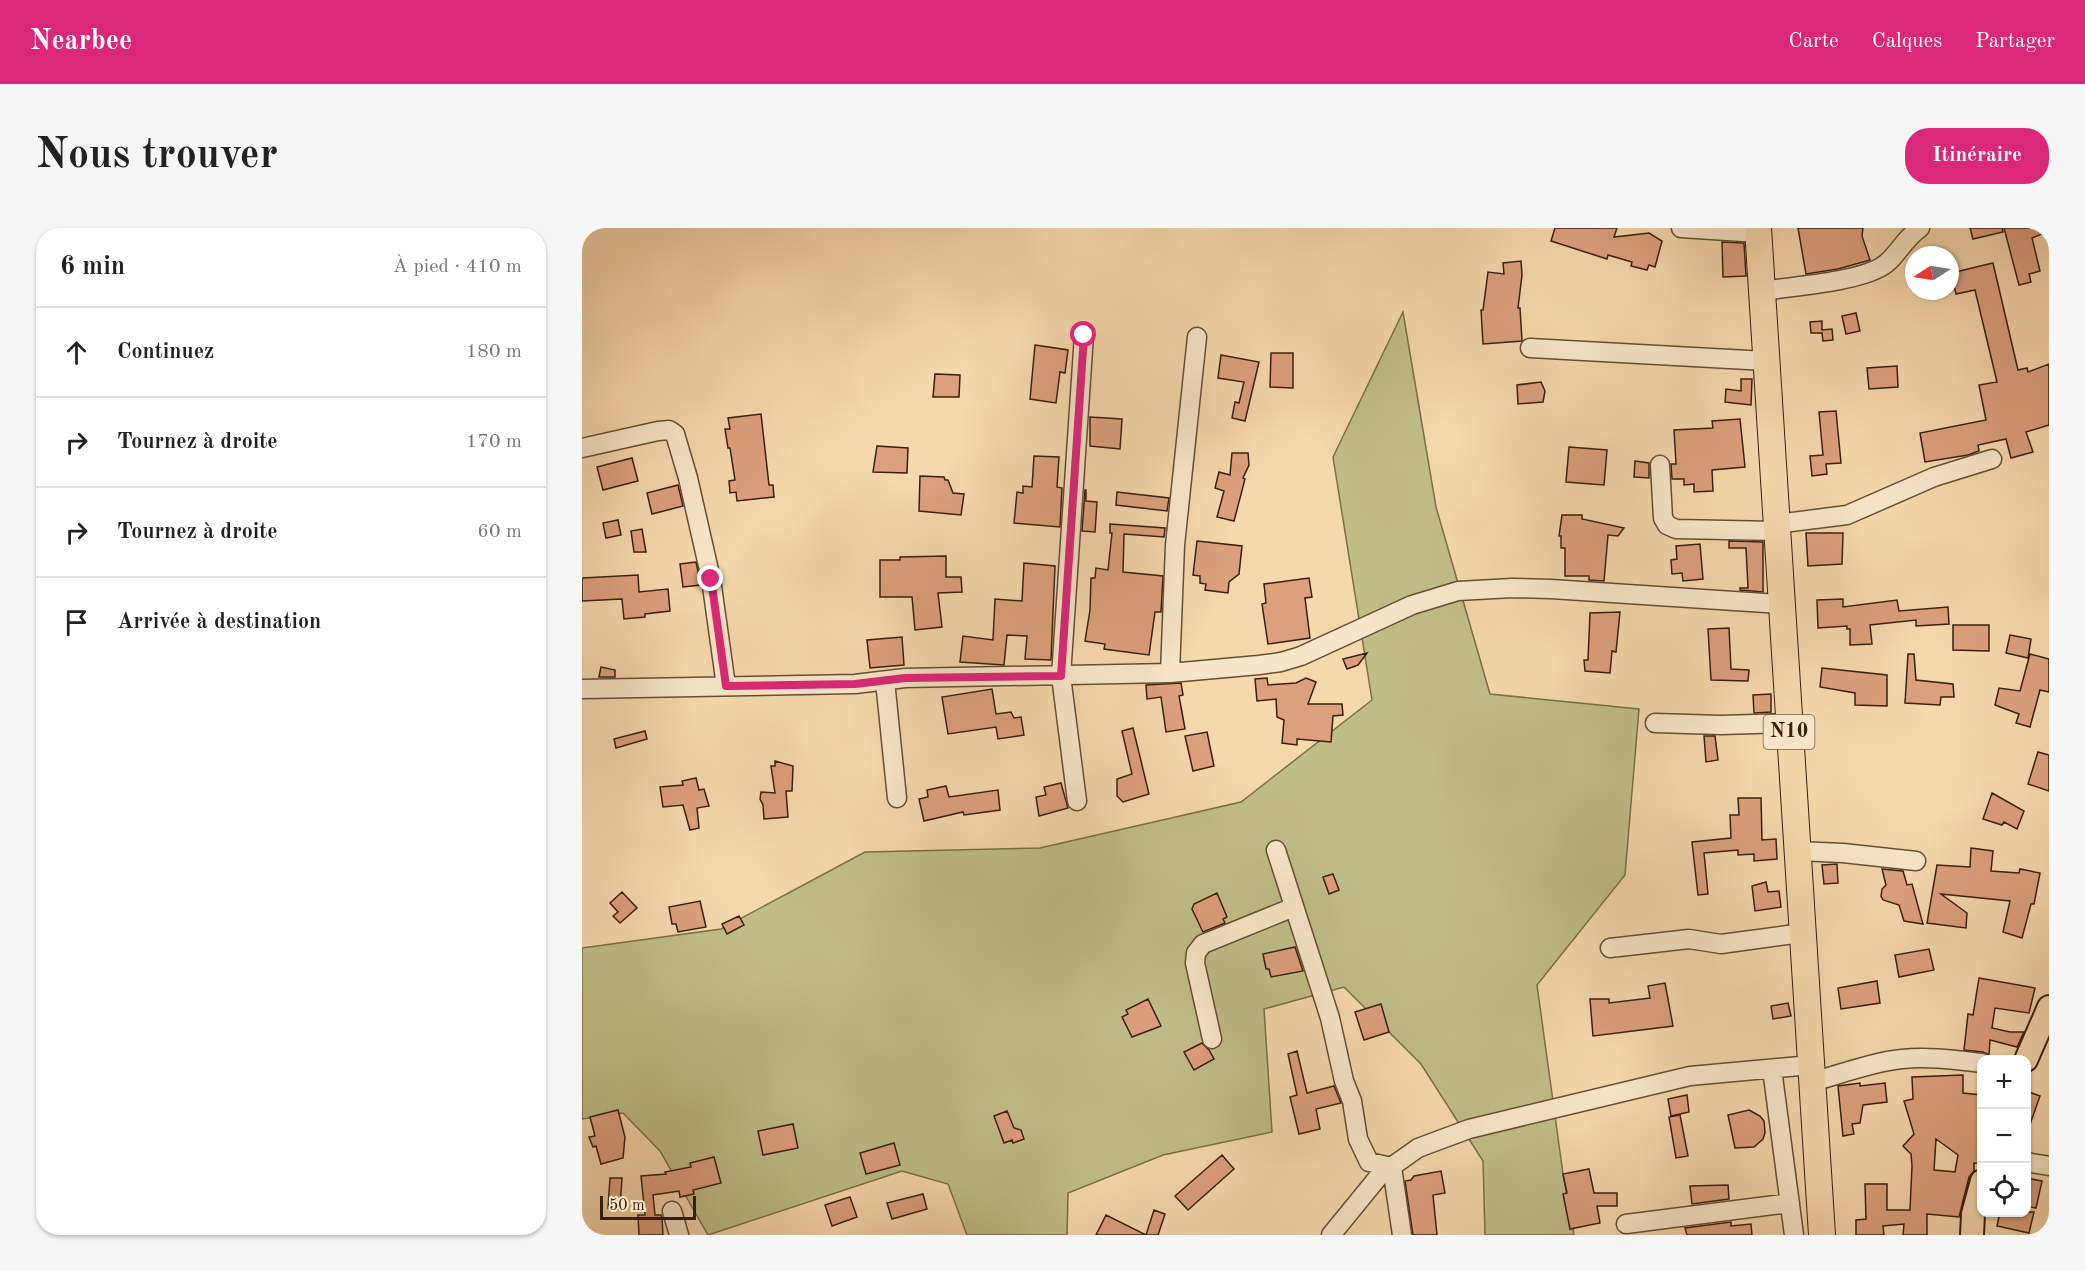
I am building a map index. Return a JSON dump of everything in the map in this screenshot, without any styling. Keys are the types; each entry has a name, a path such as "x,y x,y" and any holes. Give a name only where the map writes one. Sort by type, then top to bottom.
{"highway":[{"name":"N10","path":"1758,230 1822,1235"}],"main road":[{"path":"2028,1055 2049,1007"},
{"path":"1972,1235 1973,1214 1977,1199"}],"street":[{"path":"1682,228 1758,230"},
{"path":"1763,291 1849,278 1883,267 1911,233 1920,228"},
{"path":"1077,801 1061,676 1084,335"},
{"path":"1170,673 1175,545 1197,337"},
{"path":"1530,348 1766,361"},
{"path":"582,448 658,431 669,430 675,434 688,478 711,579 726,686"},
{"path":"1660,465 1663,518 1667,525 1676,529 1776,527 1847,515 1934,477 1992,459"},
{"path":"582,689 855,684 905,678 1170,673 1281,662 1312,651 1412,605 1458,591 1512,588 1551,589 1781,604"},
{"path":"885,681 897,798"},
{"path":"1655,723 1721,725 1789,723"},
{"path":"1276,850 1329,1018 1344,1081 1352,1101 1358,1139 1369,1161 1392,1167"},
{"path":"1797,851 1843,853 1916,861"},
{"path":"1212,1039 1196,963 1196,953 1203,944 1294,907"},
{"path":"1610,948 1689,939 1721,944 1802,933"},
{"path":"1331,1235 1347,1226 1380,1175 1418,1148 1469,1129 1690,1076 1772,1068 1811,1074 1902,1059 1947,1059 1977,1062"},
{"path":"1772,1068 1794,1235"},
{"path":"2031,1163 2049,1166"},
{"path":"1392,1167 1402,1235"},
{"path":"1626,1224 1790,1203"},
{"path":"672,1211 679,1235"}],"shaded area":[{"path":"1403,312 1436,507 1490,694 1639,709 1625,875 1537,985 1563,1174 1574,1235 1485,1235 1483,1161 1421,1064 1344,987 1264,1009 1272,1132 1163,1155 1068,1193 1067,1235 967,1235 948,1184 902,1171 708,1235 660,1151 623,1113 582,1119 582,948 721,929 865,852 1040,848 1241,802 1372,700 1333,457"}],"building":[{"path":"1555,228 1617,228 1614,237 1649,233 1662,241 1655,267 1649,265 1647,270 1631,266 1632,262 1608,255 1607,259 1551,241"},
{"path":"1798,228 1863,228 1862,236 1870,260 1838,269 1806,274"},
{"path":"1970,228 2002,228 2003,232 1973,239"},
{"path":"2004,228 2049,228 2049,231 2032,238 2040,271 2029,274 2031,282 2019,285"},
{"path":"1722,242 1744,243 1746,276 1723,277"},
{"path":"1521,261 1522,275 1518,308 1520,308 1522,341 1483,344 1481,310 1483,310 1488,272 1504,274 1503,263"},
{"path":"1993,263 2018,370 2027,368 2028,372 2049,364 2049,425 2026,432 2033,452 2011,458 2006,439 1978,445 1979,451 1968,455 1925,462 1920,433 1986,420 1979,385 1997,382 1975,290 1959,293 1959,271"},
{"path":"1856,313 1860,331 1846,334 1842,316"},
{"path":"1822,321 1822,330 1832,329 1833,340 1823,341 1822,333 1811,333 1810,322"},
{"path":"1035,345 1068,350 1065,373 1060,372 1056,403 1030,399"},
{"path":"1271,353 1293,353 1293,388 1270,387"},
{"path":"1221,355 1259,362 1245,421 1232,418 1235,402 1239,403 1244,382 1218,378"},
{"path":"1897,366 1898,387 1869,389 1867,368"},
{"path":"935,374 960,375 959,397 933,397"},
{"path":"1741,379 1752,379 1751,405 1725,402 1726,389 1741,391"},
{"path":"1541,382 1545,391 1543,402 1518,404 1517,385"},
{"path":"1836,411 1841,463 1826,464 1827,474 1812,476 1810,456 1823,455 1819,412"},
{"path":"761,414 769,485 773,485 774,497 737,501 736,492 730,493 729,481 735,480 725,429 730,429 728,418"},
{"path":"1090,417 1122,419 1120,449 1090,446"},
{"path":"1740,419 1745,467 1712,470 1713,491 1694,492 1694,484 1684,485 1684,479 1672,479 1671,464 1676,464 1674,430 1713,428 1712,421"},
{"path":"877,446 908,448 907,473 873,472"},
{"path":"1569,447 1607,450 1604,485 1566,482"},
{"path":"1232,453 1248,453 1249,465 1243,478 1245,479 1234,521 1217,517 1224,491 1215,488 1219,472 1230,475"},
{"path":"1034,456 1059,457 1057,487 1062,488 1060,527 1014,523 1017,492 1023,493 1023,486 1032,487"},
{"path":"632,458 638,481 603,490 597,467"},
{"path":"1635,461 1649,463 1649,478 1634,477"},
{"path":"920,476 944,477 948,480 953,493 964,494 961,515 919,511"},
{"path":"678,485 683,506 652,514 647,493"},
{"path":"1085,490 1086,501 1097,502 1095,532 1082,531"},
{"path":"1117,492 1169,498 1167,511 1116,505"},
{"path":"1562,515 1582,515 1582,519 1624,528 1618,536 1608,535 1604,581 1589,580 1589,576 1565,576 1565,548 1561,548 1561,536 1559,536"},
{"path":"618,520 621,535 606,538 603,523"},
{"path":"1110,524 1165,528 1164,537 1124,534 1123,572 1163,576 1161,612 1155,612 1149,655 1104,649 1105,644 1085,641 1090,610 1091,578 1095,578 1096,568 1108,570 1112,533 1110,533"},
{"path":"642,529 646,552 634,552 631,531"},
{"path":"1806,533 1843,533 1842,564 1808,566"},
{"path":"1197,541 1242,546 1239,574 1229,582 1228,593 1205,590 1206,584 1200,583 1200,576 1193,575"},
{"path":"1729,541 1763,542 1763,592 1740,590 1740,588 1748,588 1746,548 1729,548"},
{"path":"1700,544 1703,579 1683,581 1682,573 1672,574 1671,560 1677,559 1676,546"},
{"path":"946,556 946,577 961,577 962,592 938,593 942,627 915,630 912,597 880,597 880,560"},
{"path":"696,562 701,585 683,587 680,564"},
{"path":"1024,563 1055,566 1051,660 1025,659 1027,636 1007,635 1004,665 960,662 963,636 993,640 995,599 1022,601"},
{"path":"638,575 639,592 668,589 670,611 624,619 622,599 582,601 582,578"},
{"path":"1309,578 1312,597 1305,598 1310,638 1268,644 1262,604 1266,603 1264,584"},
{"path":"1843,599 1843,607 1897,600 1899,611 1948,607 1949,624 1916,626 1916,620 1870,625 1872,644 1850,645 1850,629 1847,629 1847,626 1818,628 1817,600"},
{"path":"1620,612 1616,652 1612,651 1610,673 1585,671 1584,660 1588,660 1590,613"},
{"path":"1953,625 1989,625 1989,651 1953,650"},
{"path":"1729,628 1731,669 1749,670 1748,681 1711,680 1708,629"},
{"path":"2010,635 2031,639 2028,658 2006,653"},
{"path":"902,637 904,665 870,668 867,640"},
{"path":"1367,653 1358,665 1347,669 1343,659"},
{"path":"1908,654 1914,654 1916,680 1953,684 1954,697 1941,697 1940,705 1905,703"},
{"path":"2030,654 2049,659 2049,692 2040,690 2030,727 2016,723 2019,714 1995,705 1999,688 2020,691"},
{"path":"601,667 615,670 615,677 599,677"},
{"path":"1822,668 1887,675 1887,706 1855,705 1855,693 1820,687"},
{"path":"1267,678 1268,685 1296,683 1306,678 1316,682 1308,704 1342,704 1343,715 1333,716 1331,742 1297,739 1297,745 1282,743 1284,720 1277,717 1276,699 1257,701 1255,679"},
{"path":"1181,683 1183,695 1179,696 1185,729 1166,732 1161,697 1147,699 1146,685"},
{"path":"992,689 996,714 1011,712 1014,718 1021,717 1024,735 998,739 996,727 948,734 942,697"},
{"path":"1771,694 1771,712 1754,713 1753,695"},
{"path":"1133,728 1149,794 1123,802 1117,796 1117,779 1132,774 1122,731"},
{"path":"645,731 647,739 616,748 614,739"},
{"path":"1207,732 1214,766 1193,771 1185,736"},
{"path":"1704,736 1715,736 1718,760 1706,762"},
{"path":"2038,752 2049,755 2049,791 2028,784"},
{"path":"775,761 793,766 792,791 786,791 788,817 764,819 761,792 775,793 771,766 775,766"},
{"path":"696,778 699,790 704,789 709,806 697,808 699,828 690,830 683,805 663,807 660,787 683,785 682,781"},
{"path":"1061,783 1068,808 1039,816 1036,797 1046,795 1044,787"},
{"path":"946,786 949,797 998,790 1000,810 964,815 963,812 924,821 919,799 928,797 927,790"},
{"path":"1992,793 2024,811 2017,829 2004,822 2002,825 1983,819"},
{"path":"1738,798 1761,798 1762,840 1776,839 1777,859 1754,861 1754,854 1738,855 1738,850 1704,853 1708,894 1698,895 1692,842 1731,838 1730,815 1739,815"},
{"path":"1971,848 1993,851 1991,871 2019,873 2020,869 2040,873 2034,904 2031,904 2022,938 2003,932 2010,901 1941,894 1967,913 1966,928 1927,923 1937,865 1970,867"},
{"path":"1837,864 1838,883 1824,884 1822,865"},
{"path":"1882,869 1903,871 1907,885 1912,884 1923,924 1904,921 1899,905 1883,900 1882,889 1886,885"},
{"path":"1333,874 1339,890 1329,894 1323,877"},
{"path":"1766,882 1768,892 1779,891 1781,907 1755,911 1752,886"},
{"path":"622,892 637,908 620,923 613,916 618,912 610,903"},
{"path":"1217,893 1227,917 1223,919 1225,923 1203,932 1192,909 1194,904"},
{"path":"700,901 706,927 678,932 676,924 672,924 669,907"},
{"path":"739,916 744,925 727,934 722,924"},
{"path":"1295,947 1303,971 1271,977 1269,969 1266,969 1263,954"},
{"path":"1929,949 1934,970 1899,977 1895,955"},
{"path":"1979,978 2035,988 2029,1013 1995,1008 1992,1028 2024,1032 2017,1047 1990,1040 1989,1055 1964,1050 1968,1014 1973,1015"},
{"path":"1877,981 1880,1003 1841,1009 1838,988"},
{"path":"1665,983 1673,1026 1593,1036 1590,999 1609,999 1609,1003 1650,998 1648,986"},
{"path":"1148,999 1161,1026 1132,1037 1122,1017 1128,1014 1126,1010"},
{"path":"1788,1003 1791,1016 1773,1019 1771,1006"},
{"path":"1381,1004 1389,1032 1364,1040 1355,1012"},
{"path":"1202,1043 1214,1059 1194,1070 1184,1052"},
{"path":"1297,1051 1307,1093 1334,1086 1341,1103 1316,1109 1320,1129 1299,1134 1290,1097 1297,1095 1288,1054"},
{"path":"1963,1075 1963,1093 1977,1094 1977,1163 1974,1163 1974,1171 1969,1177 1959,1217 1927,1214 1927,1235 1903,1235 1904,1224 1883,1226 1884,1235 1856,1235 1856,1220 1866,1219 1865,1184 1887,1184 1887,1210 1910,1210 1911,1154 1903,1146 1914,1134 1904,1101 1913,1099 1912,1077","holes":["1936,1139 1958,1155 1955,1172 1934,1170"]},
{"path":"1860,1083 1860,1086 1885,1083 1887,1102 1863,1105 1860,1123 1852,1124 1854,1134 1843,1136 1838,1086"},
{"path":"2031,1093 2040,1096 2031,1122"},
{"path":"1687,1095 1689,1112 1671,1116 1668,1099"},
{"path":"618,1110 625,1137 623,1158 601,1164 596,1146 593,1147 589,1137 595,1136 590,1117"},
{"path":"1749,1110 1764,1121 1763,1139 1754,1147 1735,1148 1728,1115"},
{"path":"1007,1111 1014,1128 1021,1130 1024,1139 1004,1143 994,1116"},
{"path":"1680,1115 1688,1156 1676,1158 1669,1117"},
{"path":"793,1124 798,1148 763,1155 758,1131"},
{"path":"894,1143 900,1165 866,1174 860,1153"},
{"path":"1222,1155 1234,1169 1188,1210 1175,1196"},
{"path":"714,1157 721,1183 693,1190 694,1194 680,1197 679,1191 653,1195 655,1215 661,1215 662,1218 663,1235 639,1235 638,1215 645,1215 641,1176 666,1174 665,1172 691,1167 690,1163"},
{"path":"1589,1169 1594,1193 1617,1193 1617,1206 1597,1206 1600,1223 1570,1229 1563,1194 1567,1193 1563,1174"},
{"path":"1441,1171 1445,1193 1433,1195 1437,1235 1413,1235 1405,1181 1411,1180 1414,1176"},
{"path":"610,1178 622,1178 620,1209 608,1208"},
{"path":"2031,1179 2042,1181 2036,1208 2031,1207"},
{"path":"1728,1185 1729,1199 1692,1204 1690,1186"},
{"path":"923,1194 927,1209 892,1219 887,1203"},
{"path":"850,1197 857,1217 832,1226 825,1205"},
{"path":"1154,1210 1165,1214 1158,1235 1146,1235"},
{"path":"2031,1212 2034,1212 2029,1233 1997,1226 1999,1217 2031,1217"},
{"path":"1106,1215 1146,1235 1096,1235"},
{"path":"1731,1222 1731,1226 1751,1224 1752,1235 1687,1235 1685,1228"}],"route":[{"path":"711,579 726,686 855,684 905,678 1061,676 1084,335"}]}
